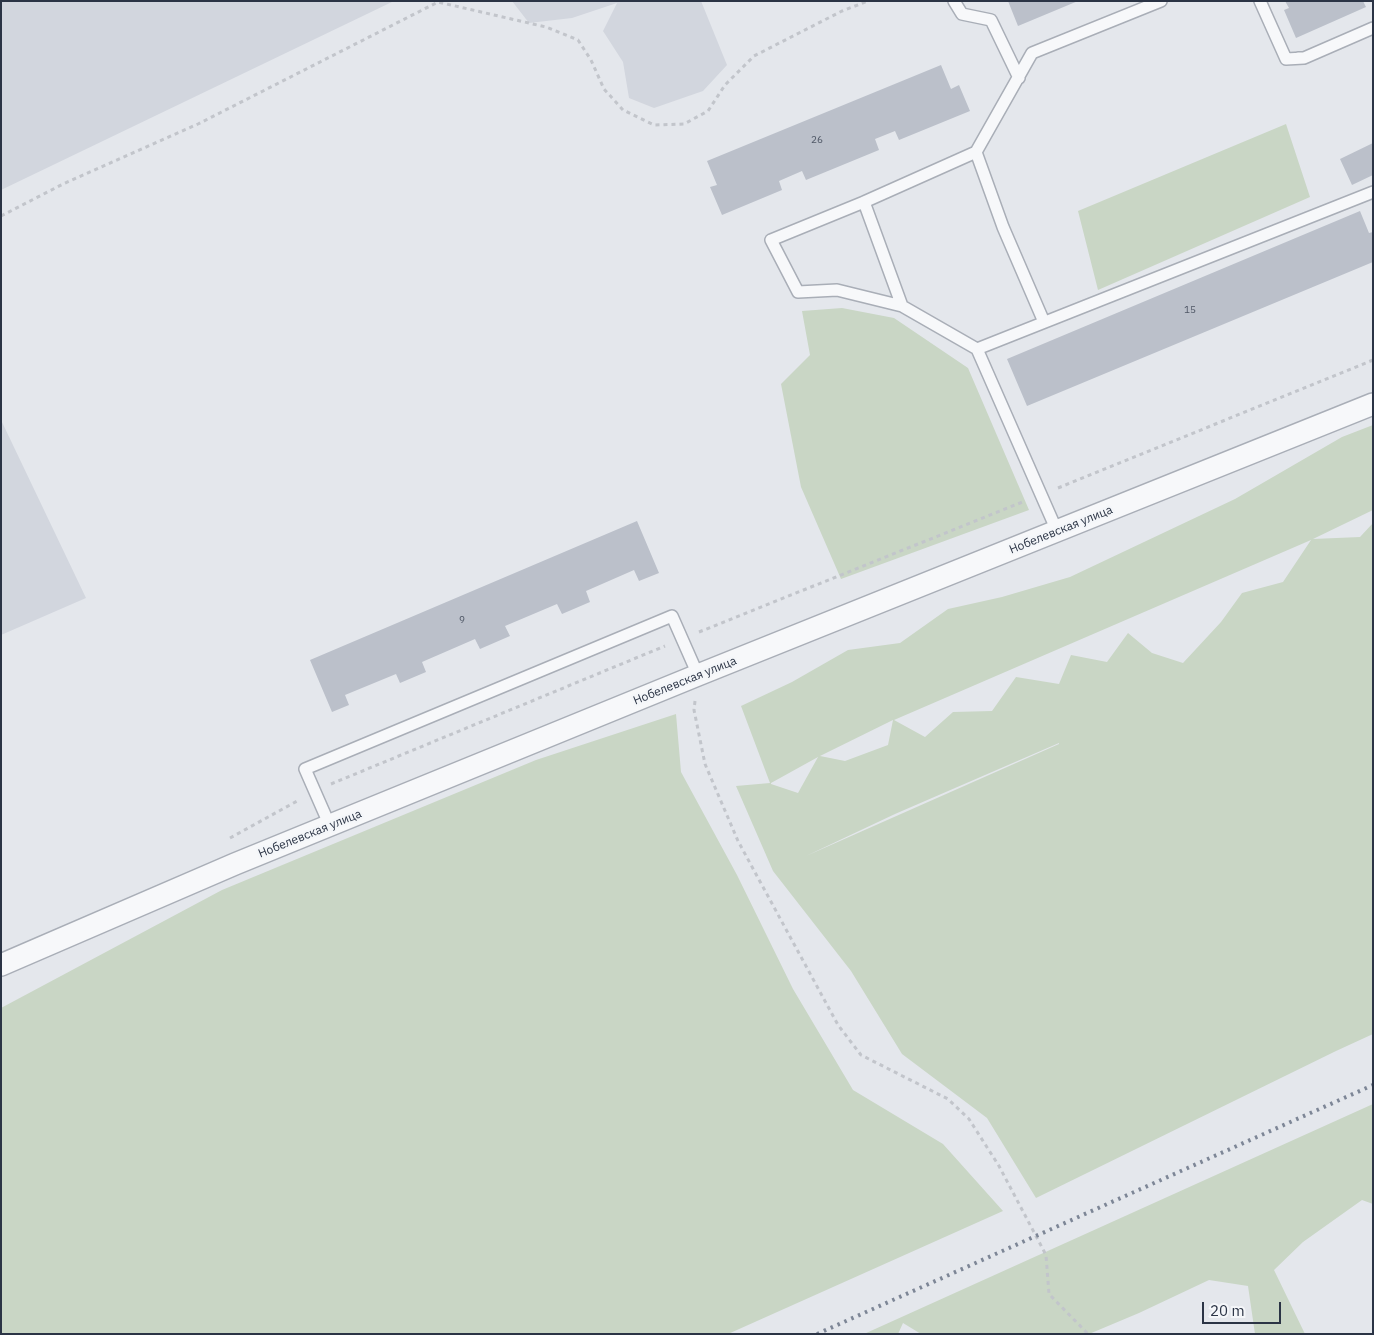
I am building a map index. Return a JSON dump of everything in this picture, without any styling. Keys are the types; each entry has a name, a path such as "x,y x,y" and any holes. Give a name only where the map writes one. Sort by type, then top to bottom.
{"street":[{"name":"Нобелевская улица","path":"1,965 235,864 698,675 1373,404"}],"lane":[{"path":"954,1 962,14 991,20 1019,78"},
{"path":"1057,531 977,349 902,306 837,290 798,292 771,240 864,202 976,152 1032,52 1161,1"},
{"path":"1260,1 1286,59 1304,58 1372,30"},
{"path":"976,152 1003,227 1044,322"},
{"path":"977,349 1373,192"},
{"path":"864,202 902,306"},
{"path":"330,826 305,768 672,616 698,675"}],"path":[{"path":"1,216 63,184 198,124 438,1 546,27 578,40 592,60 604,89 623,110 654,126 684,124 708,111 725,85 754,56 868,1"},
{"path":"698,675 694,710 705,764 738,841 838,1025 861,1055 948,1099 969,1119 999,1166 1046,1255 1049,1294 1088,1334"}],"shaded area":[{"path":"1,1 394,1 1,190"},
{"path":"512,1 701,1 727,65 703,91 654,108 629,98 623,62 603,31 617,3 572,18 529,23"},
{"path":"1,420 86,598 1,635"}],"green space":[{"path":"1286,124 1310,197 1098,290 1078,211"},
{"path":"842,308 894,318 968,368 1029,510 841,579 801,487 781,384 810,355 802,311"},
{"path":"1373,425 1373,510 1313,539 1360,537 1373,523 1373,1034 1036,1198 987,1118 902,1054 851,971 773,871 736,786 770,783 741,706 792,682 848,650 900,643 948,609 1002,597 1070,577 1235,499 1342,437","holes":["1311,540 1283,582 1242,593 1221,622 1183,663 1152,653 1128,633 1107,662 1071,655 1059,684 1016,677 992,711 953,712 925,737 894,720","893,720 888,745 845,761 820,756","1059,743 806,856 895,814","818,757 798,793 771,783"]},
{"path":"676,714 681,772 737,875 793,989 853,1090 943,1144 1003,1211 728,1334 1,1334 1,1008 222,890 536,760"},
{"path":"1373,1104 1373,1204 1362,1200 1303,1242 1274,1270 1305,1334 1255,1334 1248,1286 1209,1280 1089,1334 921,1334 903,1323 898,1334 864,1334"}],"building":[{"path":"1008,1 1078,1 1018,26"},
{"path":"1285,1 1363,1 1366,7 1296,38 1284,10 1289,8"},
{"path":"941,65 951,89 959,85 970,111 899,140 895,131 875,139 879,150 806,180 802,171 779,181 782,190 722,215 710,187 717,185 707,161"},
{"path":"1373,143 1373,175 1352,185 1340,159"},
{"path":"1360,211 1369,233 1373,232 1373,262 1027,406 1007,359"},
{"path":"637,521 659,573 639,581 634,570 586,591 590,602 562,614 557,604 505,626 510,636 480,649 475,639 422,662 426,672 400,683 396,674 345,695 349,705 332,712 310,660"}],"railway":[{"path":"817,1334 1373,1085"}]}
